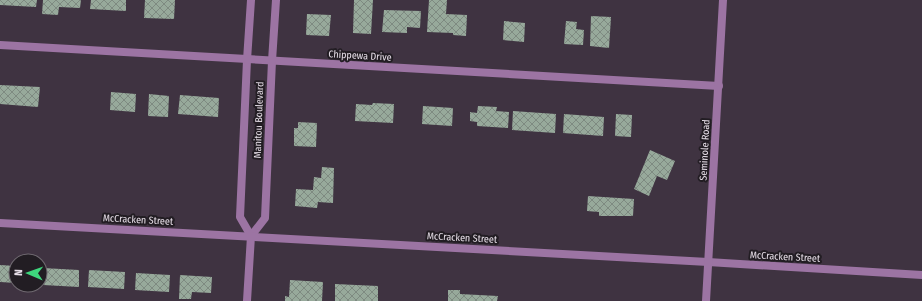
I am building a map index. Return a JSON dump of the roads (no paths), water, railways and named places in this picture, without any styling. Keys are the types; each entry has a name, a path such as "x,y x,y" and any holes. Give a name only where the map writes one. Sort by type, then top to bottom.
{"street":[{"name":"Manitou Boulevard","path":"251,0 240,217 251,236 265,218 276,0"},
{"name":"Seminole Road","path":"706,301 723,0"},
{"name":"Chippewa Drive","path":"0,45 719,86"},
{"name":"McCracken Street","path":"0,223 922,275"},
{"path":"247,301 251,236"}]}
